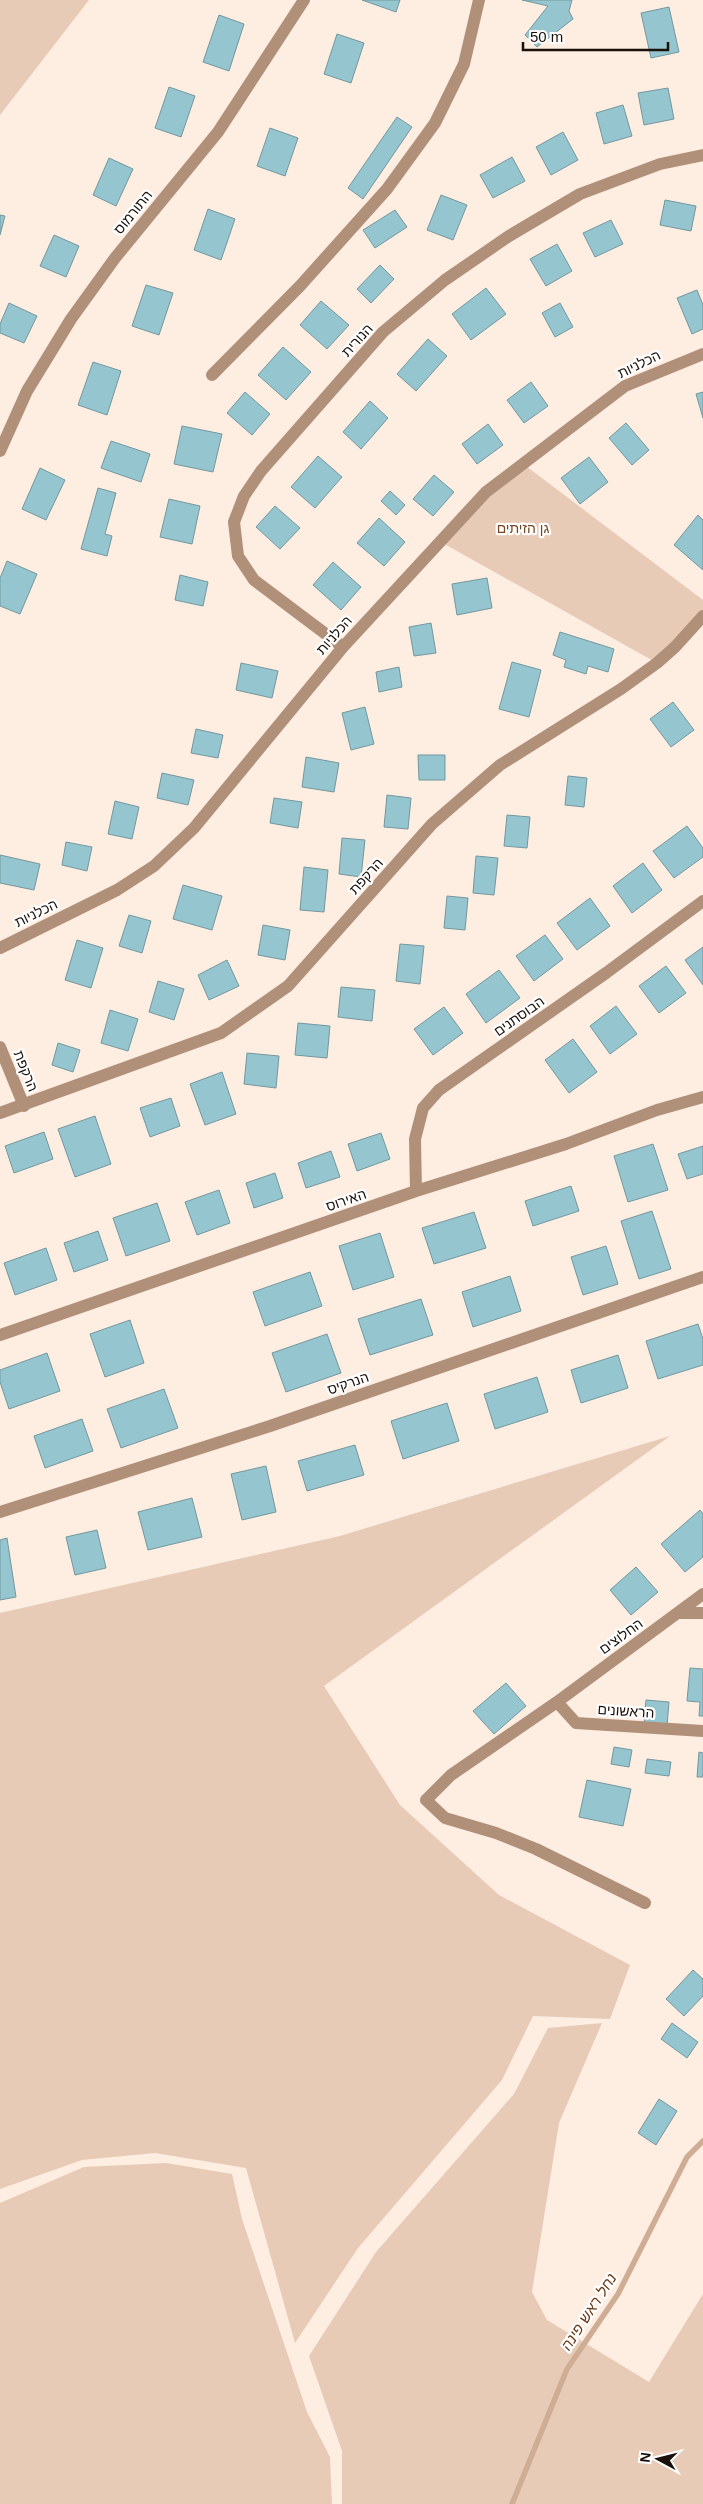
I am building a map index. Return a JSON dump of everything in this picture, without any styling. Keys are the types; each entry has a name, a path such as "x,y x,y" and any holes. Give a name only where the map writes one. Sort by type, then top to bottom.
{"street":[{"name":"התורמוס","path":"0,450 27,391 71,319 115,258 218,132 304,0"},
{"path":"212,375 300,286 387,190 435,123 464,64 479,0"},
{"name":"הנורית","path":"343,647 254,580 238,556 234,522 244,496 261,471 383,332 445,280 509,236 580,194 660,164 703,155"},
{"name":"הכלניות","path":"0,948 117,890 154,866 194,828 343,647 486,492 625,386 681,361 703,354"},
{"name":"הרקפת","path":"0,1113 24,1106 221,1033 288,986 446,812 500,765 621,690 657,663 703,616"},
{"name":"הבוסתנים","path":"416,1192 415,1139 423,1108 439,1090 606,973 703,901"},
{"name":"הרקפת","path":"0,1047 24,1106"},
{"name":"האירוס","path":"0,1335 416,1192 566,1144 657,1110 703,1097"},
{"name":"הנרקיס","path":"0,1512 270,1426 703,1277"},
{"name":"החלוצים","path":"645,1903 496,1832 445,1818 426,1800 451,1775 557,1702 703,1594"},
{"path":"679,1613 703,1614"},
{"name":"הראשונים","path":"557,1702 576,1723 703,1731"}],"green space":[{"path":"0,0 89,0 0,115"},
{"name":"גן הזיתים","path":"522,463 703,600 703,616 657,663 439,541"},
{"path":"670,1436 324,1686 400,1805 499,1895 630,1965 610,2019 533,2016 502,2080 358,2248 295,2343 246,2168 155,2153 82,2160 0,2189 0,1613 340,1536"},
{"path":"602,2023 559,2123 532,2292 547,2320 649,2382 703,2294 703,2504 342,2504 342,2451 309,2356 376,2252 514,2094 548,2028"},
{"path":"166,2163 232,2174 242,2219 307,2412 330,2457 332,2504 0,2504 0,2203 84,2167"}],"building":[{"path":"362,0 400,0 396,12"},
{"path":"522,0 572,0 569,11 573,19 537,47 525,35 548,6"},
{"path":"669,7 679,52 651,58 641,13"},
{"path":"219,15 244,24 229,71 203,62"},
{"path":"337,34 364,43 351,83 324,74"},
{"path":"169,87 195,96 181,137 155,128"},
{"path":"668,88 674,119 644,125 638,93"},
{"path":"623,105 632,136 604,144 596,113"},
{"path":"397,117 412,127 363,199 348,188"},
{"path":"270,128 298,138 285,176 257,166"},
{"path":"563,132 578,160 551,175 536,147"},
{"path":"512,157 525,181 493,198 480,175"},
{"path":"109,158 133,169 116,206 93,195"},
{"path":"441,195 467,205 453,240 427,230"},
{"path":"665,200 696,206 691,231 660,225"},
{"path":"208,209 235,219 221,260 194,250"},
{"path":"395,210 407,227 375,248 363,230"},
{"path":"0,215 5,216 0,235"},
{"path":"611,220 623,244 595,257 583,233"},
{"path":"54,235 79,246 66,277 40,266"},
{"path":"557,244 572,271 546,286 530,259"},
{"path":"380,265 394,279 371,303 357,289"},
{"path":"146,285 173,293 159,335 132,326"},
{"path":"486,288 506,314 471,340 452,314"},
{"path":"697,290 703,305 703,329 692,334 677,298"},
{"path":"321,301 349,325 327,349 300,325"},
{"path":"9,303 37,316 24,343 0,333 0,324"},
{"path":"560,303 573,327 555,337 542,313"},
{"path":"428,339 447,356 416,391 397,374"},
{"path":"283,347 311,372 286,400 258,375"},
{"path":"93,362 121,371 107,415 78,405"},
{"path":"531,382 548,406 524,423 507,400"},
{"path":"245,392 270,414 252,435 227,413"},
{"path":"703,392 703,418 696,394"},
{"path":"370,401 388,418 361,449 343,432"},
{"path":"626,423 649,450 632,465 609,438"},
{"path":"488,424 503,445 477,464 462,444"},
{"path":"182,426 222,434 213,472 174,464"},
{"path":"111,441 150,454 141,482 101,468"},
{"path":"318,456 342,477 315,508 291,487"},
{"path":"589,457 608,482 580,504 561,478"},
{"path":"40,468 65,480 46,520 22,509"},
{"path":"434,475 454,492 433,516 413,499"},
{"path":"98,488 116,493 105,534 112,536 107,556 81,549"},
{"path":"390,491 405,505 396,515 381,501"},
{"path":"169,499 200,506 192,544 160,537"},
{"path":"275,506 300,528 280,549 256,527"},
{"path":"698,515 703,520 703,570 674,545"},
{"path":"379,518 405,542 384,566 357,543"},
{"path":"7,561 37,574 20,614 0,606 0,578"},
{"path":"333,562 361,587 341,610 313,585"},
{"path":"180,575 208,582 203,606 175,600"},
{"path":"487,578 492,608 457,615 452,584"},
{"path":"431,623 436,653 414,656 409,627"},
{"path":"560,632 614,649 608,672 588,666 586,674 564,667 566,660 553,655"},
{"path":"512,662 541,670 529,717 499,709"},
{"path":"241,663 278,671 272,698 236,690"},
{"path":"399,667 402,687 379,692 376,672"},
{"path":"673,702 694,730 671,747 650,719"},
{"path":"365,707 374,744 351,750 342,713"},
{"path":"196,729 223,735 218,758 191,753"},
{"path":"418,755 445,755 445,780 419,780"},
{"path":"306,757 339,763 334,792 302,787"},
{"path":"162,773 194,780 188,805 157,798"},
{"path":"568,776 587,778 584,807 565,805"},
{"path":"387,795 411,798 408,829 384,827"},
{"path":"274,798 302,802 298,828 270,823"},
{"path":"115,801 139,807 132,839 108,834"},
{"path":"507,815 530,817 527,848 504,846"},
{"path":"687,826 703,848 703,857 674,878 653,851"},
{"path":"342,838 365,840 361,877 339,874"},
{"path":"66,842 92,847 87,871 62,865"},
{"path":"0,855 40,864 34,890 0,883"},
{"path":"476,856 498,858 494,895 473,893"},
{"path":"643,863 662,890 632,913 613,886"},
{"path":"304,867 328,870 324,912 300,910"},
{"path":"183,885 222,896 212,930 173,919"},
{"path":"447,896 468,898 465,930 444,928"},
{"path":"590,898 610,926 577,950 557,923"},
{"path":"129,915 151,921 142,953 119,946"},
{"path":"263,925 290,930 285,960 258,955"},
{"path":"545,935 563,959 534,981 516,956"},
{"path":"77,940 103,948 91,988 65,980"},
{"path":"400,944 424,946 420,984 396,981"},
{"path":"703,947 703,985 685,960"},
{"path":"227,960 239,986 209,1000 198,975"},
{"path":"666,966 686,993 659,1013 639,986"},
{"path":"499,970 520,998 486,1023 466,994"},
{"path":"158,981 184,989 174,1020 149,1012"},
{"path":"341,987 375,990 372,1021 338,1017"},
{"path":"616,1006 637,1034 610,1054 590,1026"},
{"path":"444,1007 463,1033 433,1055 414,1029"},
{"path":"110,1010 138,1019 128,1051 101,1043"},
{"path":"298,1023 330,1026 327,1058 295,1055"},
{"path":"573,1039 597,1072 569,1093 545,1060"},
{"path":"58,1043 80,1050 73,1072 52,1065"},
{"path":"247,1053 279,1056 276,1088 244,1084"},
{"path":"222,1072 236,1114 205,1125 190,1084"},
{"path":"171,1098 180,1126 150,1137 140,1108"},
{"path":"95,1116 111,1164 75,1177 58,1129"},
{"path":"44,1132 53,1159 14,1173 5,1146"},
{"path":"381,1133 390,1159 357,1171 348,1144"},
{"path":"653,1144 668,1190 628,1202 614,1156"},
{"path":"703,1146 703,1174 687,1179 678,1154"},
{"path":"331,1151 340,1177 306,1188 298,1163"},
{"path":"275,1173 283,1198 254,1208 246,1183"},
{"path":"571,1186 579,1211 533,1226 525,1201"},
{"path":"219,1190 230,1223 197,1235 185,1202"},
{"path":"157,1203 170,1241 126,1256 113,1218"},
{"path":"652,1211 671,1269 639,1279 621,1221"},
{"path":"474,1212 486,1248 434,1264 422,1228"},
{"path":"98,1231 108,1260 74,1272 64,1243"},
{"path":"380,1233 394,1277 353,1290 339,1246"},
{"path":"606,1246 618,1284 583,1295 571,1257"},
{"path":"46,1248 57,1280 15,1295 4,1263"},
{"path":"310,1272 322,1306 265,1326 253,1292"},
{"path":"510,1276 521,1311 473,1327 462,1292"},
{"path":"421,1299 433,1335 370,1355 358,1319"},
{"path":"130,1320 144,1363 105,1377 90,1334"},
{"path":"698,1324 703,1339 703,1365 658,1379 646,1341"},
{"path":"327,1334 341,1373 286,1392 272,1353"},
{"path":"47,1353 60,1391 9,1409 0,1382 0,1370"},
{"path":"618,1355 628,1388 581,1403 571,1370"},
{"path":"537,1377 548,1412 495,1429 484,1394"},
{"path":"164,1389 178,1428 121,1448 107,1409"},
{"path":"447,1403 459,1441 403,1459 391,1421"},
{"path":"82,1419 93,1451 45,1468 34,1436"},
{"path":"355,1445 364,1475 307,1491 298,1461"},
{"path":"266,1466 276,1512 242,1520 231,1474"},
{"path":"192,1498 202,1537 148,1550 138,1512"},
{"path":"700,1510 703,1514 703,1557 685,1572 661,1544"},
{"path":"97,1530 106,1568 75,1575 66,1537"},
{"path":"7,1538 16,1597 0,1600 0,1540"},
{"path":"636,1567 658,1592 631,1615 610,1590"},
{"path":"690,1668 703,1669 703,1716 699,1716 700,1702 687,1701"},
{"path":"506,1683 526,1706 494,1734 473,1711"},
{"path":"646,1700 669,1702 667,1726 644,1724"},
{"path":"614,1747 632,1750 629,1767 611,1764"},
{"path":"699,1752 703,1753 703,1777 697,1777"},
{"path":"647,1759 671,1762 669,1776 645,1773"},
{"path":"587,1780 631,1789 623,1826 579,1817"},
{"path":"693,1970 703,1979 703,1996 684,2016 666,1999"},
{"path":"672,2023 698,2042 687,2058 661,2039"},
{"path":"659,2099 677,2111 656,2145 638,2133"}],"waterway":[{"name":"נחל ראש פינה","path":"512,2504 567,2369 618,2294 687,2157 703,2141"}]}
